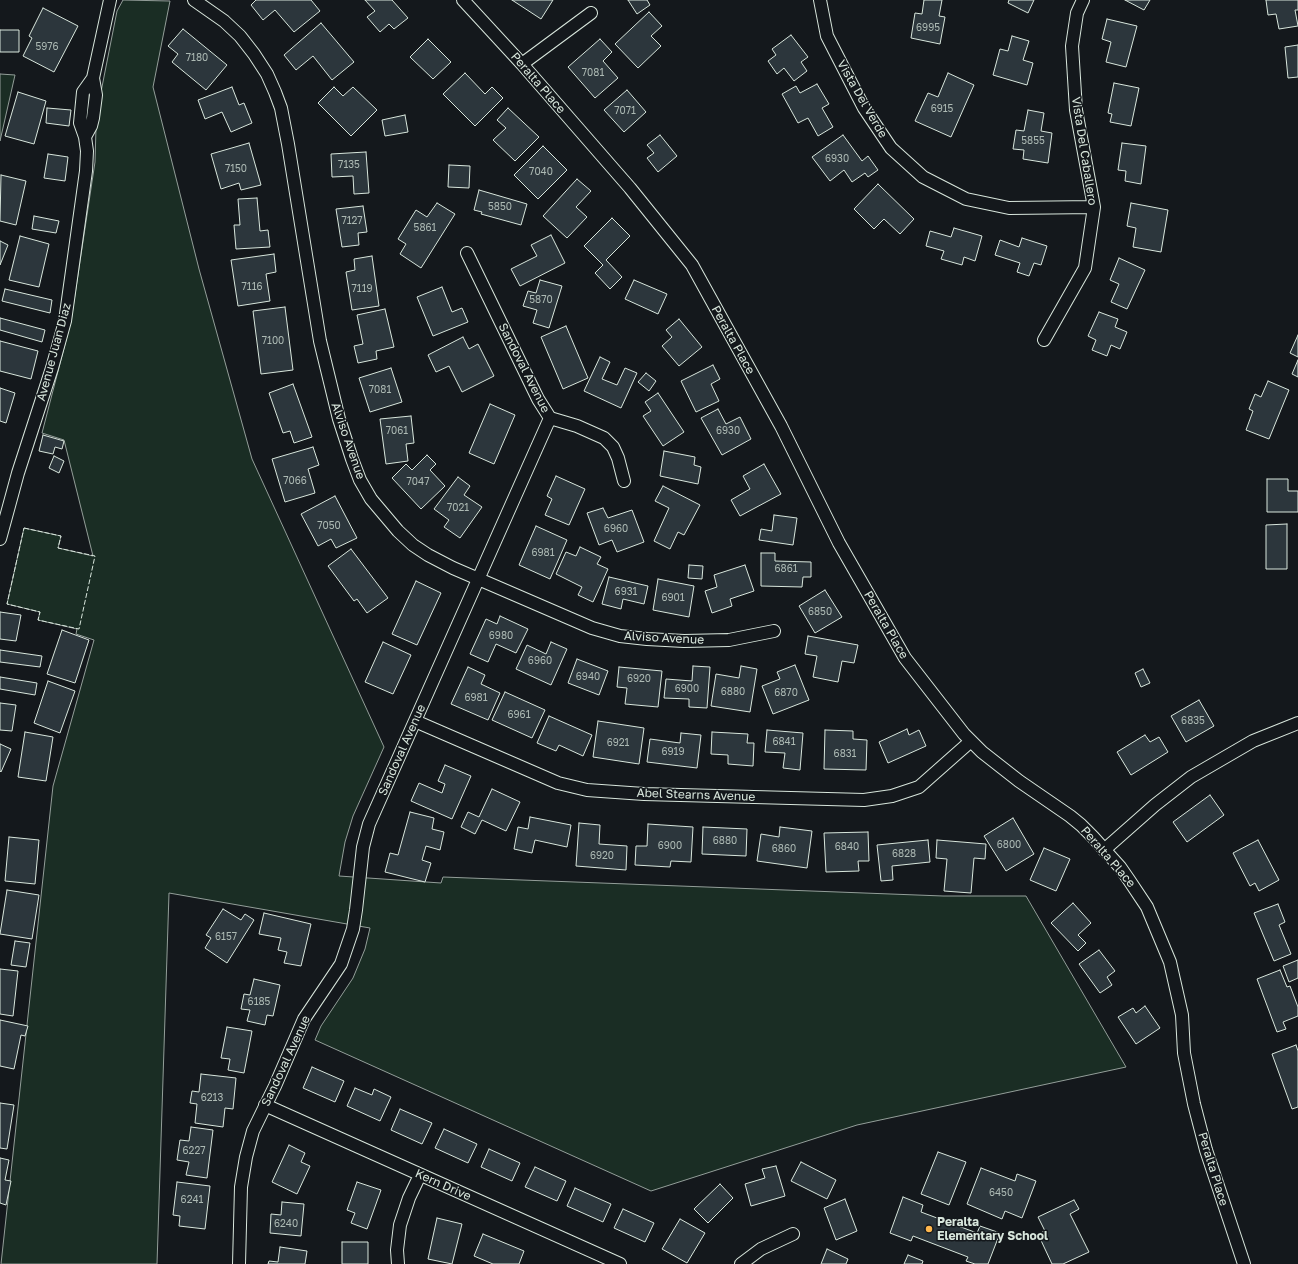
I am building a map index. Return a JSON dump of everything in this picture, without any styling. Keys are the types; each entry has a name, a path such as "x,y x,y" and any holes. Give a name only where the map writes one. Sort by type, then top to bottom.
{"street":[{"name":"Avenue Juan Diaz","path":"0,539 18,472 52,368 65,321 86,171 87,151 85,137 91,126 96,95 93,78 110,0"},
{"name":"Alviso Avenue","path":"194,0 224,20 254,54 267,74 281,108 320,341 339,418 360,480 371,499 398,532 428,555 478,579 592,628 620,636 684,641 729,640 774,631"},
{"name":"Peralta Place","path":"463,0 522,64 630,188 692,265 781,426 839,543 905,658 964,734 982,752 1019,781 1070,816 1093,837 1130,880 1147,907 1170,962 1182,1015 1184,1052 1194,1104 1206,1150 1244,1264"},
{"name":"Vista Del Verde","path":"820,0 827,36 864,108 890,148 922,177 966,199 1009,208 1094,207"},
{"name":"Vista Del Caballero","path":"1044,340 1085,268 1094,207 1076,110 1072,46 1077,13 1082,0"},
{"path":"522,64 591,12"},
{"name":"Sandoval Avenue","path":"239,1264 241,1187 246,1157 253,1131 304,1019 341,964 353,929 362,847 369,824 550,418 538,399 467,253"},
{"path":"550,418 577,426 604,438 613,447 618,458 624,481"},
{"name":"Abel Stearns Avenue","path":"415,721 558,783 587,790 644,794 864,800 892,796 919,787 971,741"},
{"path":"1104,850 1155,805 1191,777 1253,741 1298,723"},
{"name":"Kern Drive","path":"266,1105 620,1264"},
{"path":"398,1264 397,1250 400,1225 409,1198 420,1175"},
{"path":"741,1264 761,1249 793,1234"}],"green space":[{"path":"123,0 170,1 153,87 199,269 252,459 384,747 353,816 345,842 339,876 441,883 443,877 943,896 1026,896 1126,1067 857,1125 651,1191 315,1040 321,1026 353,978 365,949 370,928 169,893 157,1264 1,1264 53,786 94,640 76,634 77,629 38,620 40,612 7,604 24,528 61,536 58,548 93,556 64,440 42,433 71,321 95,162 96,128 99,102 117,11"},
{"path":"0,74 15,75 0,141"}],"building":[{"path":"256,0 311,0 320,11 294,32 275,10 263,20 251,5"},
{"path":"365,0 392,0 408,18 394,29 389,24 380,32 367,17 375,11"},
{"path":"512,0 553,0 541,19"},
{"path":"628,0 647,0 650,5 637,14"},
{"path":"924,0 942,0 939,16 945,17 940,44 911,38 915,13 922,14"},
{"path":"1009,0 1034,0 1028,13 1008,3"},
{"path":"1125,0 1150,0 1144,10"},
{"path":"1266,0 1298,0 1298,10 1295,10 1298,26 1279,29 1276,14 1268,15"},
{"path":"43,8 78,26 54,72 23,56 32,38 29,36"},
{"path":"649,12 662,26 651,36 661,46 638,68 615,44"},
{"path":"1107,19 1137,26 1126,67 1106,62 1111,42 1102,39"},
{"path":"321,23 354,62 332,80 313,56 296,70 284,55"},
{"path":"183,29 227,65 206,90 172,62 178,54 168,46"},
{"path":"0,30 19,30 19,52 0,52"},
{"path":"791,35 808,57 801,62 807,71 794,81 784,68 777,74 768,61 776,55 772,49"},
{"path":"1012,36 1029,41 1023,60 1033,63 1027,85 993,75 1000,49 1008,51"},
{"path":"428,39 451,62 433,79 410,57"},
{"path":"600,39 612,52 603,61 618,78 595,98 568,67"},
{"path":"1298,45 1298,77 1288,78 1285,47"},
{"path":"465,73 485,94 492,87 503,98 475,126 443,94"},
{"path":"948,73 974,85 951,137 915,121 928,93 938,97"},
{"path":"1114,83 1139,88 1131,126 1110,122 1112,114 1108,113"},
{"path":"817,84 829,104 822,108 833,127 818,136 808,118 798,123 782,94 796,86 800,93"},
{"path":"232,87 239,105 244,103 252,123 231,132 222,112 205,119 198,100"},
{"path":"334,87 343,96 353,87 377,110 351,136 318,103"},
{"path":"627,90 646,112 624,132 604,110"},
{"path":"18,92 46,101 34,144 5,136"},
{"path":"47,108 71,110 69,126 46,123"},
{"path":"508,108 539,137 515,161 493,140 506,128 497,120"},
{"path":"1028,110 1044,113 1041,131 1052,133 1048,163 1023,159 1024,150 1013,149 1016,130 1024,131"},
{"path":"405,115 408,132 385,136 382,120"},
{"path":"660,135 677,156 658,172 647,158 654,153 647,145"},
{"path":"843,135 862,161 868,156 878,170 868,177 865,173 852,182 844,170 830,181 812,157"},
{"path":"249,143 261,185 241,190 239,183 221,189 211,154"},
{"path":"1122,143 1146,146 1141,184 1125,181 1126,171 1118,170"},
{"path":"543,146 567,170 538,199 514,175"},
{"path":"366,152 369,193 354,194 353,176 332,177 331,154"},
{"path":"48,154 68,157 65,181 44,178"},
{"path":"449,165 470,166 469,188 448,187"},
{"path":"1,175 26,181 16,225 0,221"},
{"path":"577,179 591,191 576,207 587,217 567,238 543,216"},
{"path":"878,184 914,219 900,234 884,219 874,229 854,209"},
{"path":"479,190 527,204 521,225 481,214 482,212 474,210"},
{"path":"257,198 260,231 268,230 270,247 236,249 234,225 240,225 238,199"},
{"path":"437,203 455,214 421,268 400,254 406,244 398,239 416,210 427,217"},
{"path":"1131,203 1168,210 1161,252 1133,247 1136,228 1127,226"},
{"path":"363,206 367,232 358,233 359,245 342,247 336,209"},
{"path":"34,216 59,221 56,233 32,229"},
{"path":"612,218 630,236 606,260 622,277 610,289 595,273 603,265 584,246"},
{"path":"954,228 982,236 975,261 964,257 962,265 941,259 944,251 926,246 930,231 951,237"},
{"path":"551,235 565,263 520,286 511,269 537,256 531,245"},
{"path":"20,236 49,244 39,287 9,280"},
{"path":"1022,238 1047,246 1041,265 1034,263 1029,276 1017,272 1020,263 995,255 1000,240 1019,247"},
{"path":"0,241 8,245 0,265"},
{"path":"274,254 276,272 266,274 270,301 238,306 231,260"},
{"path":"372,256 379,306 352,310 346,272 355,270 354,259"},
{"path":"1119,258 1145,270 1127,309 1111,302 1119,284 1110,280"},
{"path":"540,280 562,286 549,328 533,323 537,310 523,306 528,291 536,293"},
{"path":"634,280 667,294 658,314 625,299"},
{"path":"442,287 452,312 462,308 468,322 433,336 417,297"},
{"path":"5,289 52,300 50,313 2,301"},
{"path":"285,307 293,370 261,374 253,311"},
{"path":"385,309 394,347 376,351 377,359 358,363 354,346 363,344 357,315"},
{"path":"1099,312 1118,319 1115,327 1127,332 1120,349 1111,345 1107,356 1092,350 1096,340 1088,336"},
{"path":"0,318 45,330 42,342 0,330"},
{"path":"679,319 702,347 679,366 662,346 672,337 666,330"},
{"path":"566,326 588,378 563,389 541,337"},
{"path":"1298,335 1298,357 1290,353"},
{"path":"463,337 469,349 478,344 494,376 462,392 449,366 436,372 428,355"},
{"path":"0,341 38,351 31,379 0,371"},
{"path":"600,357 610,362 602,379 617,385 625,368 637,373 621,408 584,391"},
{"path":"1298,360 1298,377 1292,374"},
{"path":"713,365 720,379 711,384 719,401 696,412 681,381"},
{"path":"391,368 402,402 370,412 359,378"},
{"path":"646,373 656,381 649,391 638,382"},
{"path":"1268,381 1289,390 1269,439 1246,430 1253,411 1249,409 1255,394 1261,397"},
{"path":"293,384 312,437 294,443 290,431 283,433 269,393"},
{"path":"0,388 15,393 6,423 0,421"},
{"path":"658,393 684,432 663,446 643,416 651,411 645,402"},
{"path":"490,404 515,415 494,464 469,453"},
{"path":"718,409 726,424 740,417 751,439 722,455 701,418"},
{"path":"411,416 414,443 406,444 408,461 386,464 380,419"},
{"path":"43,435 64,441 62,449 55,447 53,454 39,451"},
{"path":"313,447 319,465 308,469 315,493 285,502 272,459"},
{"path":"664,451 695,457 694,465 701,467 698,484 660,476"},
{"path":"427,455 436,464 430,470 445,486 421,509 392,478 406,464 412,470"},
{"path":"54,456 64,461 59,473 49,468"},
{"path":"764,464 781,494 740,516 731,500 750,489 743,476"},
{"path":"556,476 585,489 569,525 545,515 552,499 547,496"},
{"path":"458,477 470,486 464,495 482,507 460,538 444,527 449,520 434,509"},
{"path":"1267,479 1288,479 1288,491 1298,491 1298,512 1267,512"},
{"path":"663,486 700,505 684,535 678,532 670,549 654,541 669,508 655,501"},
{"path":"335,496 357,538 336,548 331,539 318,546 301,514"},
{"path":"603,508 608,518 632,510 644,542 617,552 612,540 599,545 587,513"},
{"path":"774,515 797,518 793,545 759,540 761,529 772,531"},
{"path":"1287,524 1287,569 1266,569 1266,525"},
{"path":"536,526 567,540 550,579 519,565"},
{"path":"580,547 601,557 597,564 608,569 593,602 578,595 582,587 556,574 566,552 576,556"},
{"path":"351,549 388,598 367,613 357,599 354,601 328,566"},
{"path":"761,553 775,553 775,561 811,562 811,577 803,577 802,587 761,586"},
{"path":"689,565 703,566 702,579 688,578"},
{"path":"745,565 754,591 730,599 732,606 712,613 705,591 717,587 714,575"},
{"path":"609,577 648,586 644,604 623,599 621,609 602,604"},
{"path":"658,579 694,586 689,617 653,610"},
{"path":"416,581 441,593 417,645 392,634"},
{"path":"825,590 842,617 815,633 799,606"},
{"path":"0,612 21,615 16,641 0,639"},
{"path":"500,616 528,629 516,653 496,644 488,662 470,654 486,619 497,624"},
{"path":"62,630 89,640 75,683 47,674"},
{"path":"808,636 858,645 854,663 842,661 838,682 813,677 817,656 805,654"},
{"path":"383,642 411,655 393,694 365,682"},
{"path":"551,642 567,649 551,685 516,669 527,645 546,654"},
{"path":"0,650 42,656 40,667 0,662"},
{"path":"577,659 608,671 599,695 568,683"},
{"path":"795,665 809,700 773,714 762,686 780,679 777,672"},
{"path":"693,666 710,667 707,708 689,707 689,699 664,698 666,679 692,681"},
{"path":"741,666 757,669 750,712 711,706 716,674 739,678"},
{"path":"468,667 485,675 481,684 500,693 488,720 451,704"},
{"path":"619,667 662,671 658,707 625,704 627,688 617,687"},
{"path":"1143,669 1150,683 1141,687 1135,673"},
{"path":"0,677 37,683 35,695 0,689"},
{"path":"48,681 75,691 60,733 34,723"},
{"path":"505,692 545,710 532,738 492,720"},
{"path":"1199,700 1214,726 1186,742 1171,716"},
{"path":"0,703 16,705 12,731 0,730"},
{"path":"549,716 592,735 583,756 559,745 556,751 537,743"},
{"path":"598,721 644,728 639,764 593,757"},
{"path":"907,729 909,735 919,730 926,746 888,763 879,742"},
{"path":"767,730 803,733 800,770 783,768 785,753 765,752"},
{"path":"825,730 853,731 853,739 867,740 866,770 824,769"},
{"path":"25,732 53,737 46,781 18,777"},
{"path":"712,732 748,734 747,743 754,743 753,766 728,764 728,755 711,754"},
{"path":"681,733 701,735 697,768 647,762 650,739 680,743"},
{"path":"1145,735 1150,742 1159,737 1168,752 1131,775 1117,752"},
{"path":"0,744 11,749 1,772 0,771"},
{"path":"445,765 471,776 452,819 411,801 419,783 442,793 445,784 438,781"},
{"path":"492,789 520,802 506,831 482,820 475,834 461,827 468,812 479,817"},
{"path":"1210,795 1224,815 1187,842 1173,822"},
{"path":"410,812 434,818 432,829 444,832 440,850 426,846 422,860 431,863 425,882 385,872 390,853 398,855"},
{"path":"530,817 571,825 567,847 535,840 532,853 514,849 518,827 528,829"},
{"path":"1013,818 1034,854 1006,871 984,836"},
{"path":"579,823 600,825 599,844 627,846 626,870 576,866"},
{"path":"648,824 693,827 691,862 671,861 670,867 635,865 636,846 647,846"},
{"path":"703,827 747,829 746,856 702,854"},
{"path":"780,827 812,831 807,868 757,861 761,834 779,837"},
{"path":"868,832 869,861 858,861 859,871 826,872 824,833"},
{"path":"9,837 39,840 35,884 5,881"},
{"path":"928,840 930,862 892,866 893,880 881,881 877,845"},
{"path":"937,840 986,844 985,859 974,858 971,893 944,891 947,859 936,858"},
{"path":"1258,840 1279,880 1259,891 1255,883 1250,886 1233,853"},
{"path":"1044,848 1070,859 1056,891 1030,880"},
{"path":"7,890 39,895 32,939 0,934"},
{"path":"1073,903 1091,923 1078,935 1086,943 1078,951 1051,923"},
{"path":"1278,904 1285,922 1279,925 1291,954 1274,961 1254,913"},
{"path":"223,909 241,920 245,914 254,920 227,963 205,948 211,938 206,935"},
{"path":"264,913 311,924 301,966 284,963 287,952 278,950 281,938 259,934"},
{"path":"15,941 30,943 26,967 11,965"},
{"path":"1099,950 1115,971 1107,977 1112,985 1100,993 1079,964"},
{"path":"1298,960 1298,978 1289,982 1283,966"},
{"path":"0,969 18,971 13,1016 0,1014"},
{"path":"1280,970 1287,987 1290,986 1298,1007 1298,1016 1283,1022 1286,1029 1277,1032 1257,979"},
{"path":"254,979 280,985 273,1016 267,1015 265,1025 247,1021 250,1010 241,1009 244,994 250,995"},
{"path":"1145,1006 1160,1028 1136,1044 1118,1017 1133,1008 1136,1013"},
{"path":"0,1020 28,1026 25,1036 21,1035 14,1069 0,1066"},
{"path":"227,1027 252,1031 244,1073 228,1070 230,1059 221,1058"},
{"path":"1296,1045 1298,1051 1298,1107 1292,1109 1272,1054"},
{"path":"312,1067 344,1081 335,1102 303,1088"},
{"path":"201,1074 236,1078 233,1109 225,1108 223,1127 195,1123 197,1104 190,1103 192,1091 199,1092"},
{"path":"355,1088 372,1095 374,1089 391,1097 380,1121 347,1106"},
{"path":"0,1103 14,1105 7,1149 0,1148"},
{"path":"400,1109 432,1123 422,1144 391,1130"},
{"path":"191,1127 213,1130 207,1178 186,1175 189,1162 177,1160 180,1140 189,1141"},
{"path":"444,1129 477,1144 468,1163 435,1148"},
{"path":"289,1145 305,1153 301,1162 310,1166 297,1194 272,1182"},
{"path":"489,1149 520,1163 512,1181 481,1167"},
{"name":"Peralta Elementary School","path":"938,1152 966,1162 949,1205 921,1194"},
{"path":"0,1158 9,1160 5,1180 11,1181 6,1205 0,1203"},
{"path":"801,1162 836,1180 827,1199 791,1181"},
{"path":"776,1166 785,1196 751,1206 745,1184 765,1178 762,1169"},
{"path":"535,1167 566,1181 557,1201 525,1187"},
{"name":"Peralta Elementary School","path":"981,1168 1015,1181 1017,1174 1036,1181 1022,1218 1005,1211 1002,1219 967,1204"},
{"path":"177,1182 210,1186 205,1229 179,1226 180,1216 173,1215"},
{"path":"357,1182 381,1190 367,1229 351,1223 355,1213 347,1210"},
{"path":"720,1184 733,1198 708,1223 694,1209"},
{"path":"575,1188 611,1204 603,1222 567,1206"},
{"name":"Peralta Elementary School","path":"903,1197 923,1205 921,1212 977,1233 980,1226 1000,1233 988,1264 975,1264 966,1261 968,1257 913,1236 911,1241 890,1233"},
{"path":"845,1199 857,1231 836,1240 824,1208"},
{"name":"Peralta Elementary School","path":"1074,1200 1079,1209 1070,1214 1089,1252 1063,1264 1052,1264 1038,1234 1045,1231 1038,1217"},
{"path":"282,1202 304,1204 301,1236 270,1233 271,1214 281,1215"},
{"path":"623,1209 654,1223 645,1242 614,1228"},
{"path":"437,1218 462,1224 452,1264 428,1259"},
{"path":"680,1219 705,1233 687,1263 662,1249"},
{"path":"483,1234 524,1251 519,1264 493,1264 474,1256"},
{"path":"342,1242 368,1242 368,1264 342,1264"},
{"path":"280,1247 307,1251 305,1264 268,1264 269,1261 278,1262"},
{"path":"827,1249 848,1259 846,1264 821,1264"},
{"name":"Peralta Elementary School","path":"908,1255 923,1261 922,1264 904,1264"}],"fence":[{"path":"24,528 61,536 58,548 95,556 79,629 38,620 40,612 7,604 24,528"}],"place":[{"name":"Peralta Elementary School","path":"929,1229"}]}
